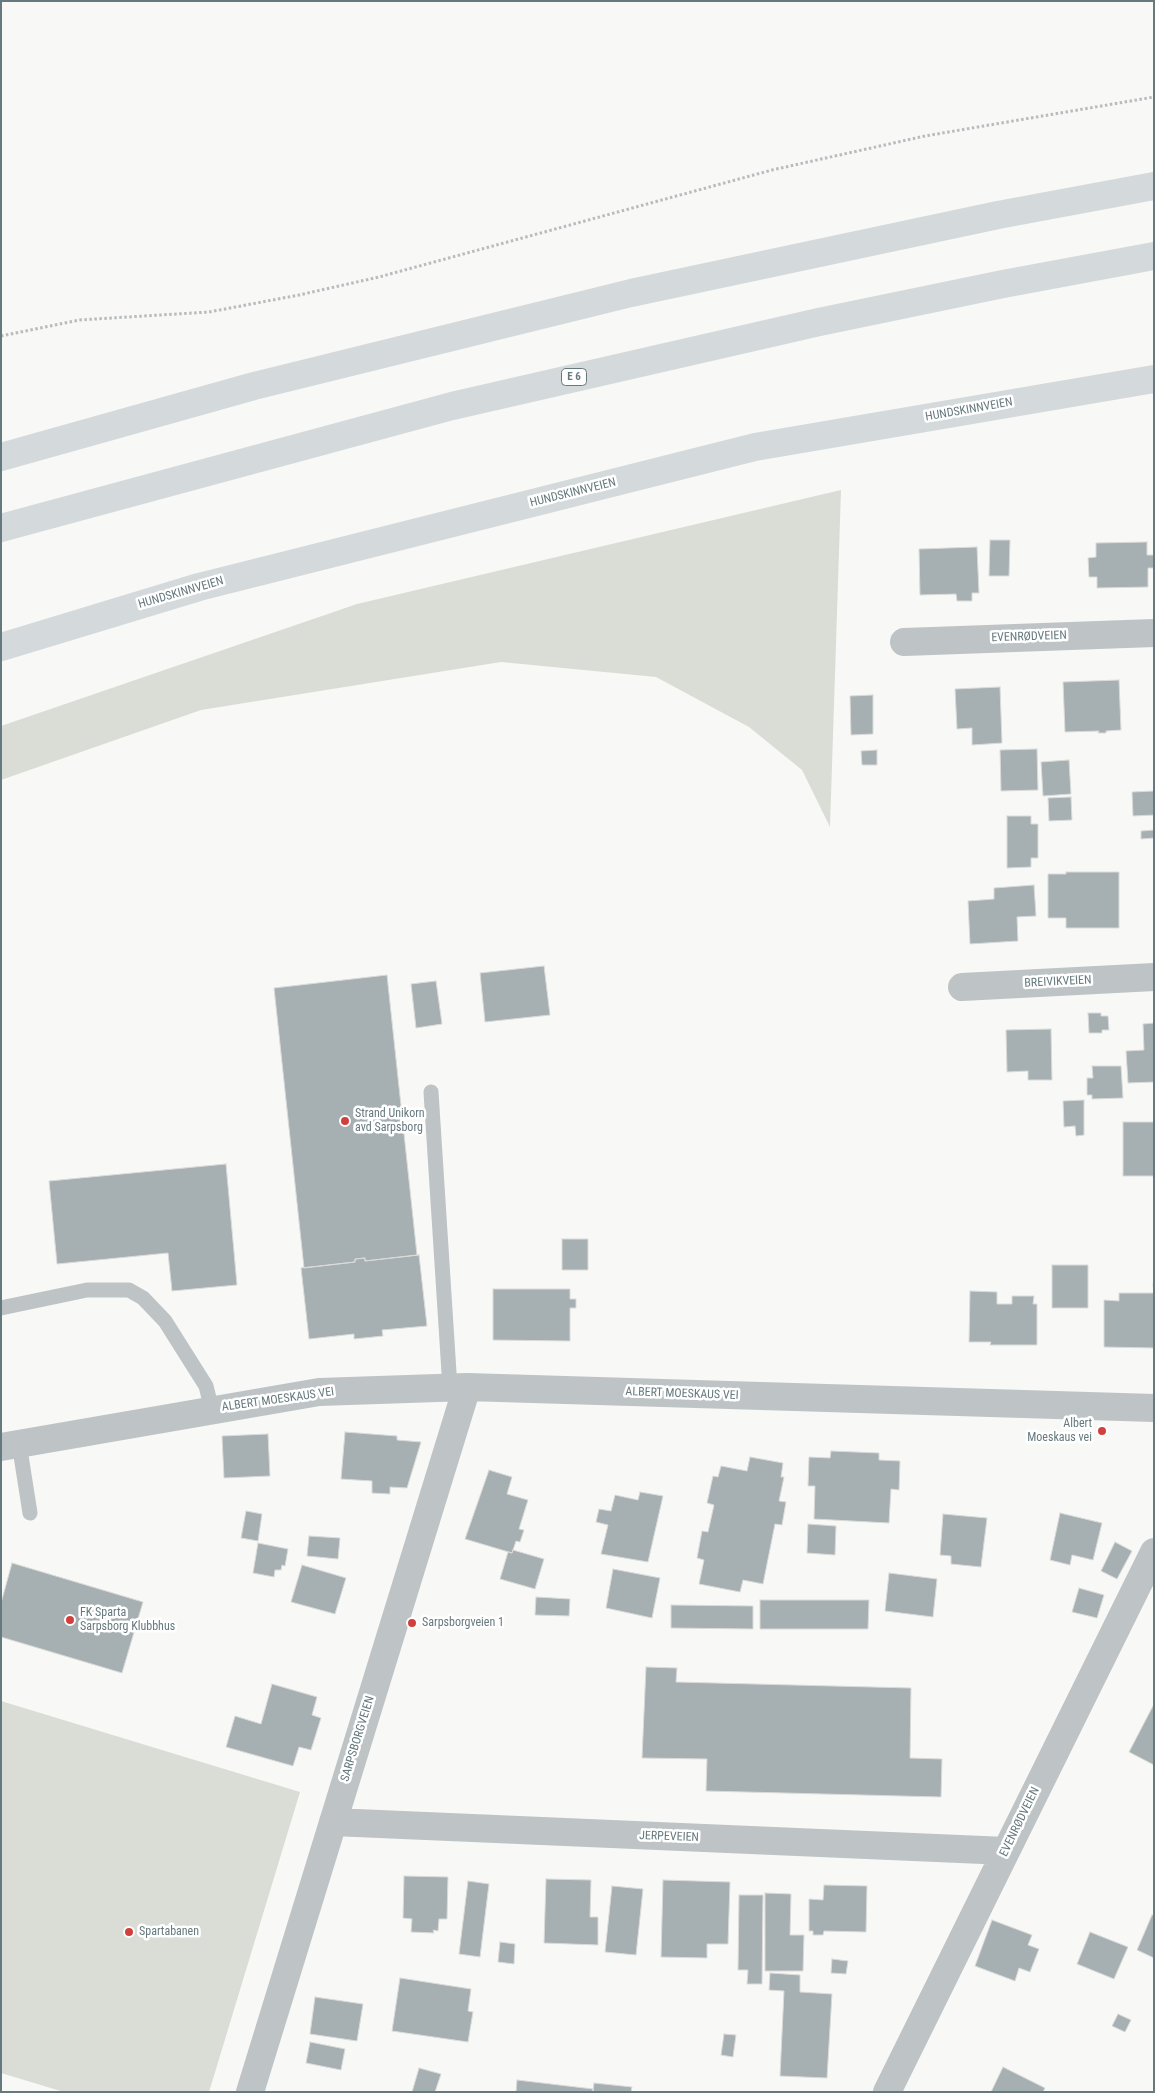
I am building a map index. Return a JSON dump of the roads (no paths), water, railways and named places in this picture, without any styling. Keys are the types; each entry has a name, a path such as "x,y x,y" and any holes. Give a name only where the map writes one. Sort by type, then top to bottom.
{"main road":[{"path":"1,457 254,386 631,293 989,217 1154,186"},
{"name":"E 6","path":"1,528 269,454 471,402 839,318 1003,284 1154,256"},
{"name":"HUNDSKINNVEIEN","path":"1,647 198,587 755,447 1154,378"}],"street":[{"name":"EVENRØDVEIEN","path":"904,642 1154,633"},
{"name":"BREIVIKVEIEN","path":"962,988 1154,977"},
{"name":"ALBERT MOESKAUS VEI","path":"10,1445 319,1392 458,1388 1154,1408"},
{"name":"SARPSBORGVEIEN","path":"250,2092 332,1822 458,1388"},
{"name":"EVENRØDVEIEN","path":"887,2092 1154,1552"},
{"name":"JERPEVEIEN","path":"332,1822 1006,1851"}],"lane":[{"path":"431,1092 458,1388"},
{"name":"ALBERT MOESKAUS VEI","path":"1,1308 87,1290 129,1290 143,1298 165,1321 206,1386 212,1410"},
{"path":"10,1445 30,1513"}],"place":[{"name":"Strand Unikorn avd Sarpsborg","path":"345,1121"},
{"name":"Albert Moeskaus vei","path":"1102,1431"},
{"name":"FK Sparta Sarpsborg Klubbhus","path":"70,1620"},
{"name":"Sarpsborgveien 1","path":"412,1623"},
{"name":"Spartabanen","path":"129,1932"}]}
